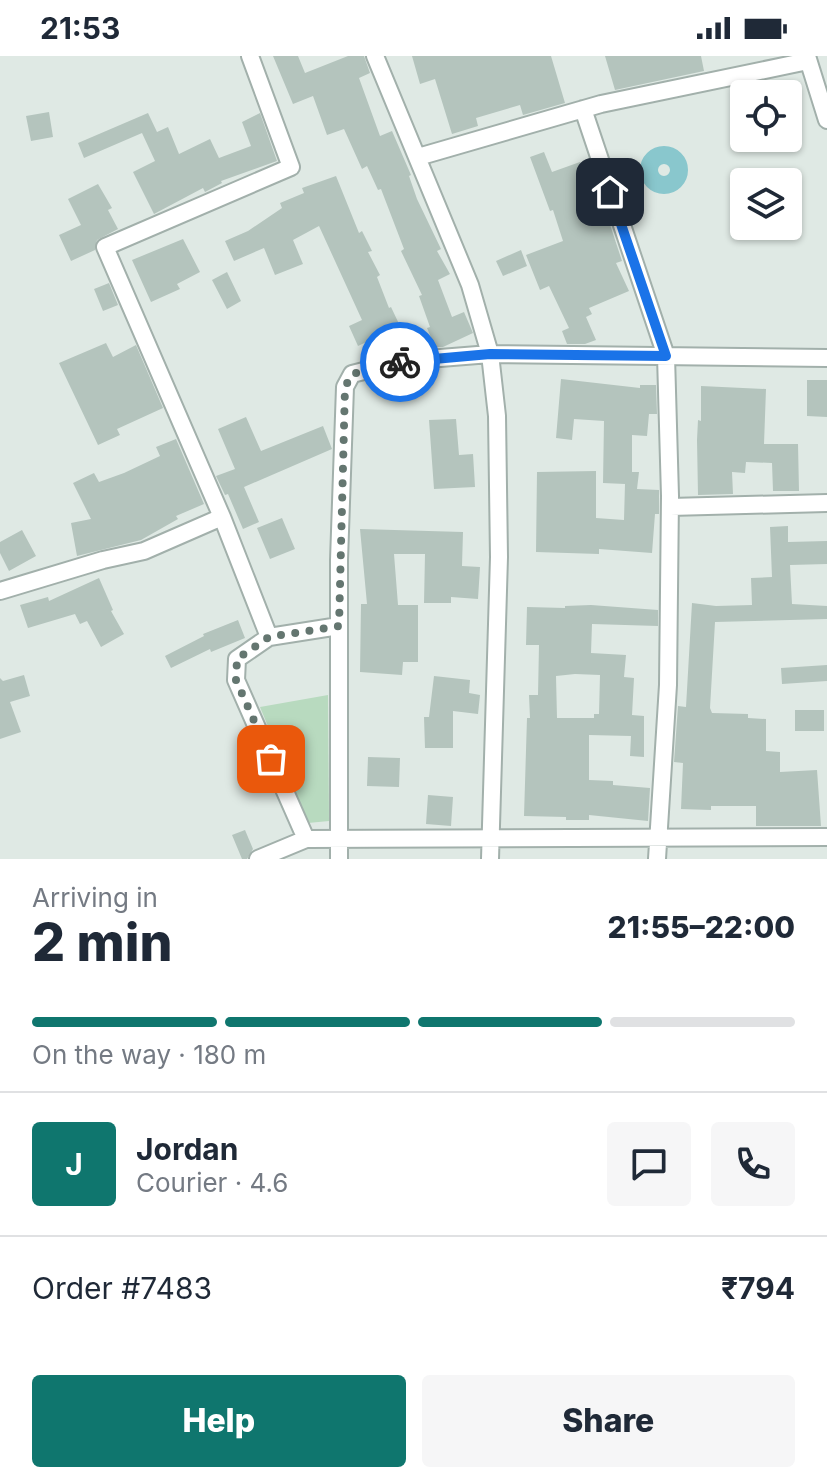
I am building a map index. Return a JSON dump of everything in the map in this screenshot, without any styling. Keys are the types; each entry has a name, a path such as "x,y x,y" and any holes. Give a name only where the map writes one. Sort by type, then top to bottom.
{"street":[{"path":"250,56 291,167 105,247 222,517 269,637"},
{"path":"375,56 470,285 490,354 497,416 499,557 490,859"},
{"path":"418,157 583,109 808,58 827,120"},
{"path":"583,109 666,356 670,507 668,685 657,859"},
{"path":"339,859 339,626 345,387 352,374 403,361 490,354 827,358"},
{"path":"670,507 827,503"},
{"path":"0,591 144,551 222,517"},
{"path":"306,839 236,680 237,659 269,637 339,626"},
{"path":"258,859 306,839 339,837 658,840 827,837"}],"green space":[{"path":"328,695 329,821 308,823 260,707"}],"building":[{"path":"273,56 298,56 305,73 348,56 364,56 370,73 359,78 380,136 392,131 411,175 417,199 441,249 437,251 450,274 438,280 452,317 464,312 473,333 443,347 435,347 419,296 422,295 401,251 404,249 381,189 378,190 367,166 362,169 344,129 327,135 313,96 293,104"},
{"path":"412,56 551,56 565,103 523,115 520,105 476,118 478,126 452,134 435,79 420,84"},
{"path":"605,56 701,56 704,71 615,90"},
{"path":"49,112 53,137 31,141 26,116"},
{"path":"148,113 157,132 168,127 179,154 210,139 219,158 251,146 242,122 260,113 277,161 221,181 205,192 203,188 154,214 133,172 155,161 142,133 84,158 78,143"},
{"path":"544,152 552,172 580,162 586,179 594,176 622,261 616,263 629,291 589,308 592,314 586,317 596,340 585,344 567,344 562,331 569,328 549,286 540,290 526,255 563,241 530,157"},
{"path":"336,176 359,233 362,231 372,251 368,252 380,275 377,277 400,326 358,346 349,326 362,320 319,226 293,240 303,264 275,275 264,248 234,261 225,241 248,231 282,208 280,203 304,193 302,188"},
{"path":"98,184 112,208 108,210 118,229 97,240 95,250 71,261 59,235 81,225 68,199"},
{"path":"183,239 200,272 177,284 180,289 151,302 132,260"},
{"path":"521,250 527,266 503,276 496,261"},
{"path":"227,272 241,301 227,309 212,280"},
{"path":"109,283 118,305 103,311 94,289"},
{"path":"106,343 113,357 136,345 163,408 117,429 120,435 98,445 59,363"},
{"path":"561,379 640,388 640,385 656,385 657,414 649,414 647,436 632,435 632,472 639,472 637,489 659,490 659,514 655,514 652,553 599,549 599,554 536,552 537,472 596,471 596,518 624,520 625,484 603,483 604,421 574,419 572,440 556,438"},
{"path":"807,380 827,380 827,417 807,416"},
{"path":"701,386 766,389 764,444 798,444 799,491 773,491 772,463 746,462 745,473 732,472 733,494 698,495 697,440 698,420 701,421"},
{"path":"246,417 261,451 323,426 332,449 244,487 259,522 243,529 228,494 225,495 216,476 235,469 218,429"},
{"path":"456,419 459,455 473,454 475,487 434,489 429,420"},
{"path":"176,439 204,504 176,516 178,519 141,540 77,556 71,523 91,519 73,483 94,473 99,482 124,473 160,456 156,447"},
{"path":"282,518 295,549 270,559 257,528"},
{"path":"788,526 788,542 827,541 827,564 790,565 792,604 827,606 827,619 715,622 710,708 712,713 748,714 748,718 766,719 766,751 780,752 780,772 817,770 821,826 756,826 756,806 681,809 683,763 674,762 678,706 686,707 692,603 752,605 751,578 772,577 770,527"},
{"path":"360,529 463,532 462,566 480,567 478,599 451,597 451,603 424,603 425,554 394,554 398,605 418,605 418,662 403,662 402,675 360,672 361,604 367,604"},
{"path":"22,530 36,556 9,571 0,553 0,542"},
{"path":"99,578 111,611 124,634 101,647 87,621 80,624 75,614 28,628 20,605 48,597 49,601"},
{"path":"527,607 658,610 658,626 592,624 591,653 626,655 624,677 634,678 632,715 644,716 644,757 630,756 631,736 589,735 589,780 650,788 648,821 589,815 589,820 524,816 529,695 538,695 539,645 526,645","holes":["600,675 599,714 594,714 594,718 557,718 556,676"]},
{"path":"238,620 245,638 211,652 210,649 171,668 165,656 203,634"},
{"path":"827,665 827,681 782,684 781,668"},
{"path":"24,675 30,696 10,702 21,732 0,739 0,678 3,681"},
{"path":"434,676 470,680 469,693 480,695 478,714 453,711 453,748 425,748 424,717 429,717"},
{"path":"795,710 824,710 824,731 795,731"},
{"path":"368,757 400,758 399,787 367,786"},
{"path":"428,795 453,797 451,826 426,824"},
{"path":"245,830 253,849 247,859 242,859 232,835"}],"waterway":[{"path":"664,155 674,160 679,170 674,180 664,185 654,180 649,170 654,160 664,155"}],"way so far":[{"path":"271,759 236,680 237,659 269,637 339,626 345,387 352,374 400,362"}],"route":[{"path":"400,362 490,354 666,356 610,192"}]}
